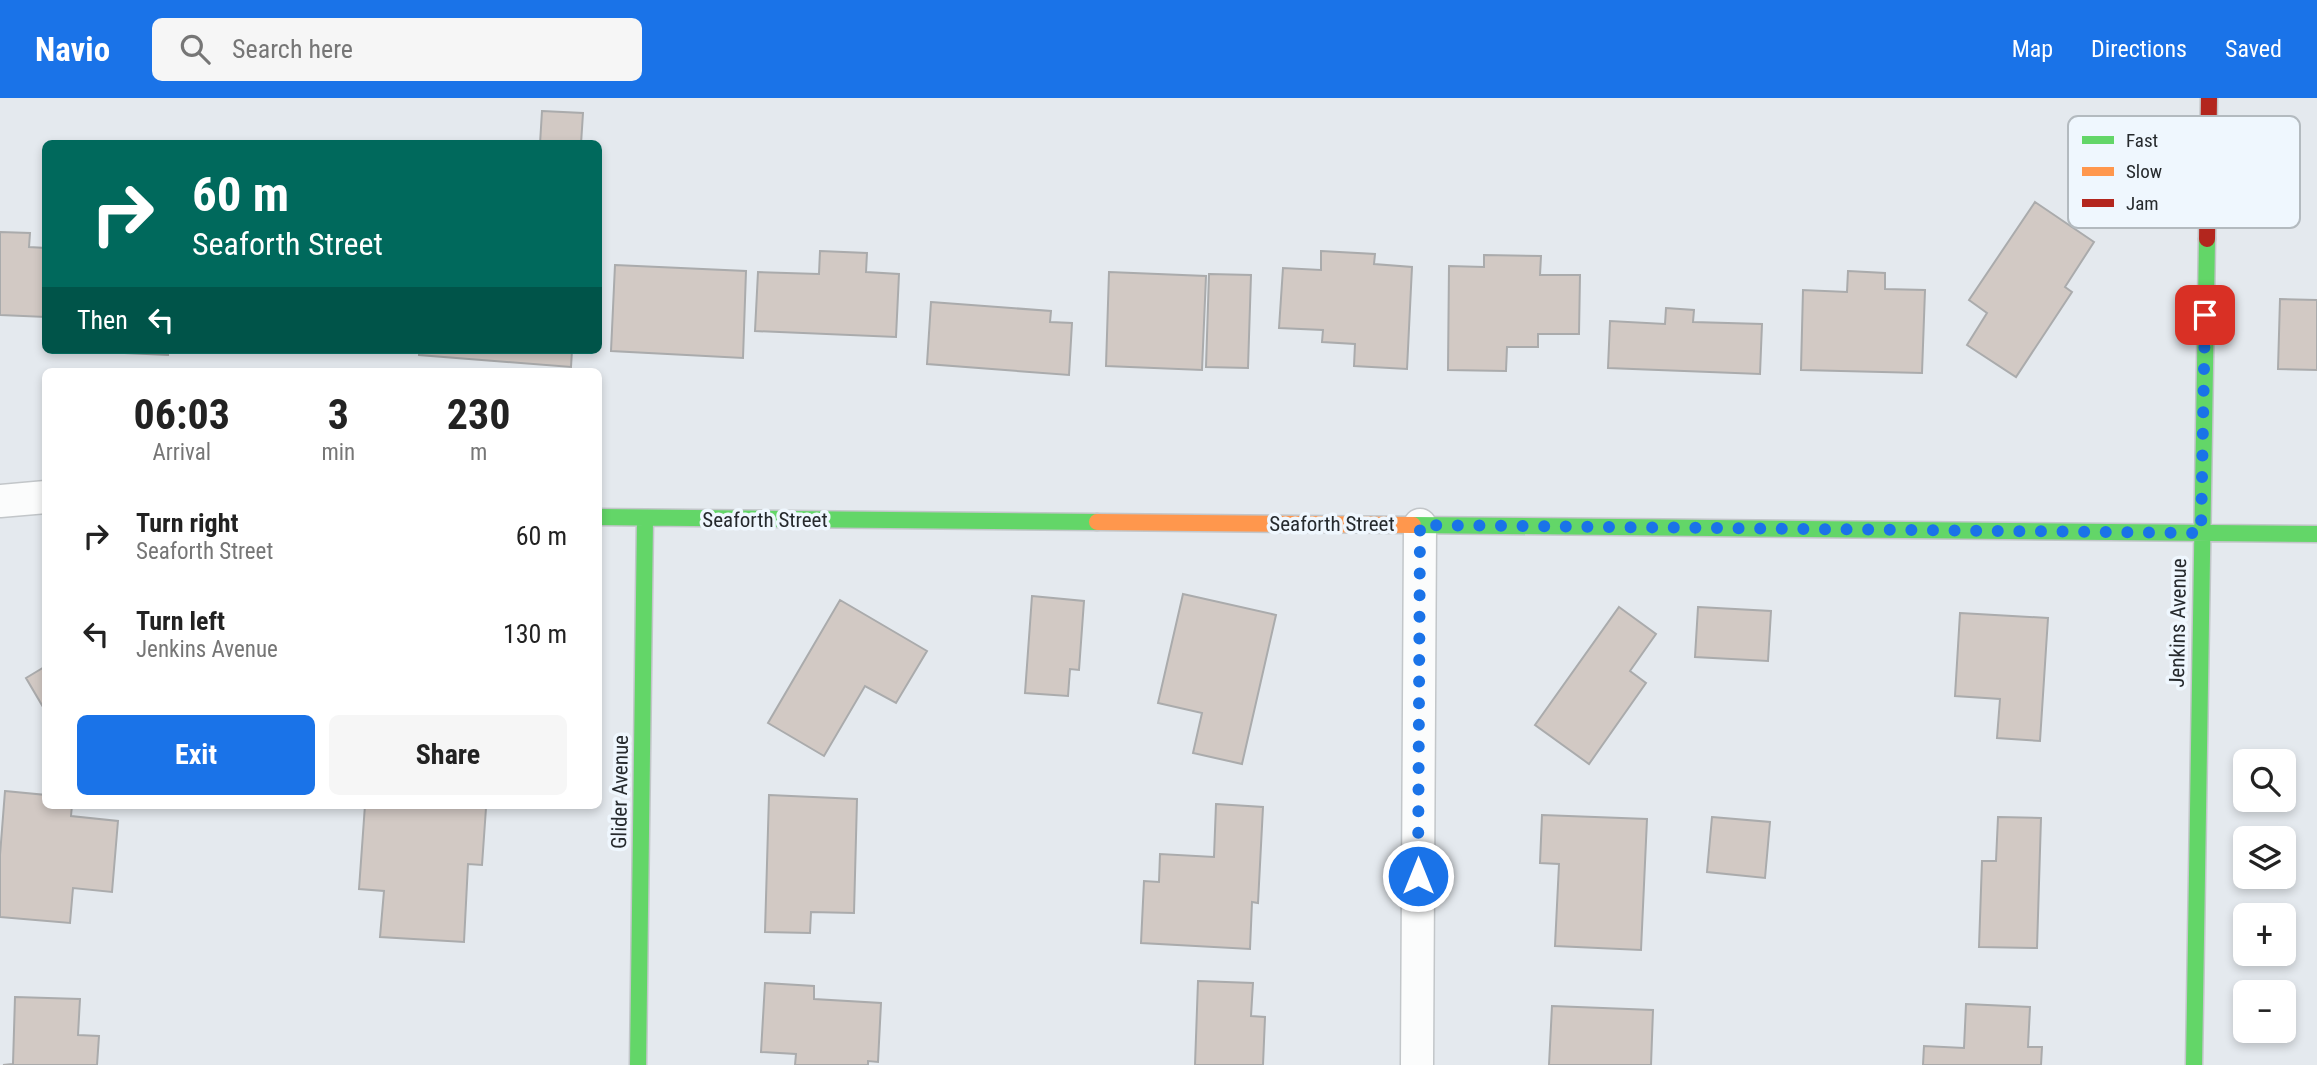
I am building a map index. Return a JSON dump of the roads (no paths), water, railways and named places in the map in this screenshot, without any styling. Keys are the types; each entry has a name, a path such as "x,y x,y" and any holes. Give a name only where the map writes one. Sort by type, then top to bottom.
{"street":[{"name":"Jenkins Avenue","path":"2209,98 2209,116"},
{"name":"Jenkins Avenue","path":"2194,1065 2207,228"},
{"path":"0,501 42,497"},
{"name":"Seaforth Street","path":"602,517 2317,534"},
{"name":"Glider Avenue","path":"638,1065 645,519"},
{"path":"1417,1065 1420,525"}]}
